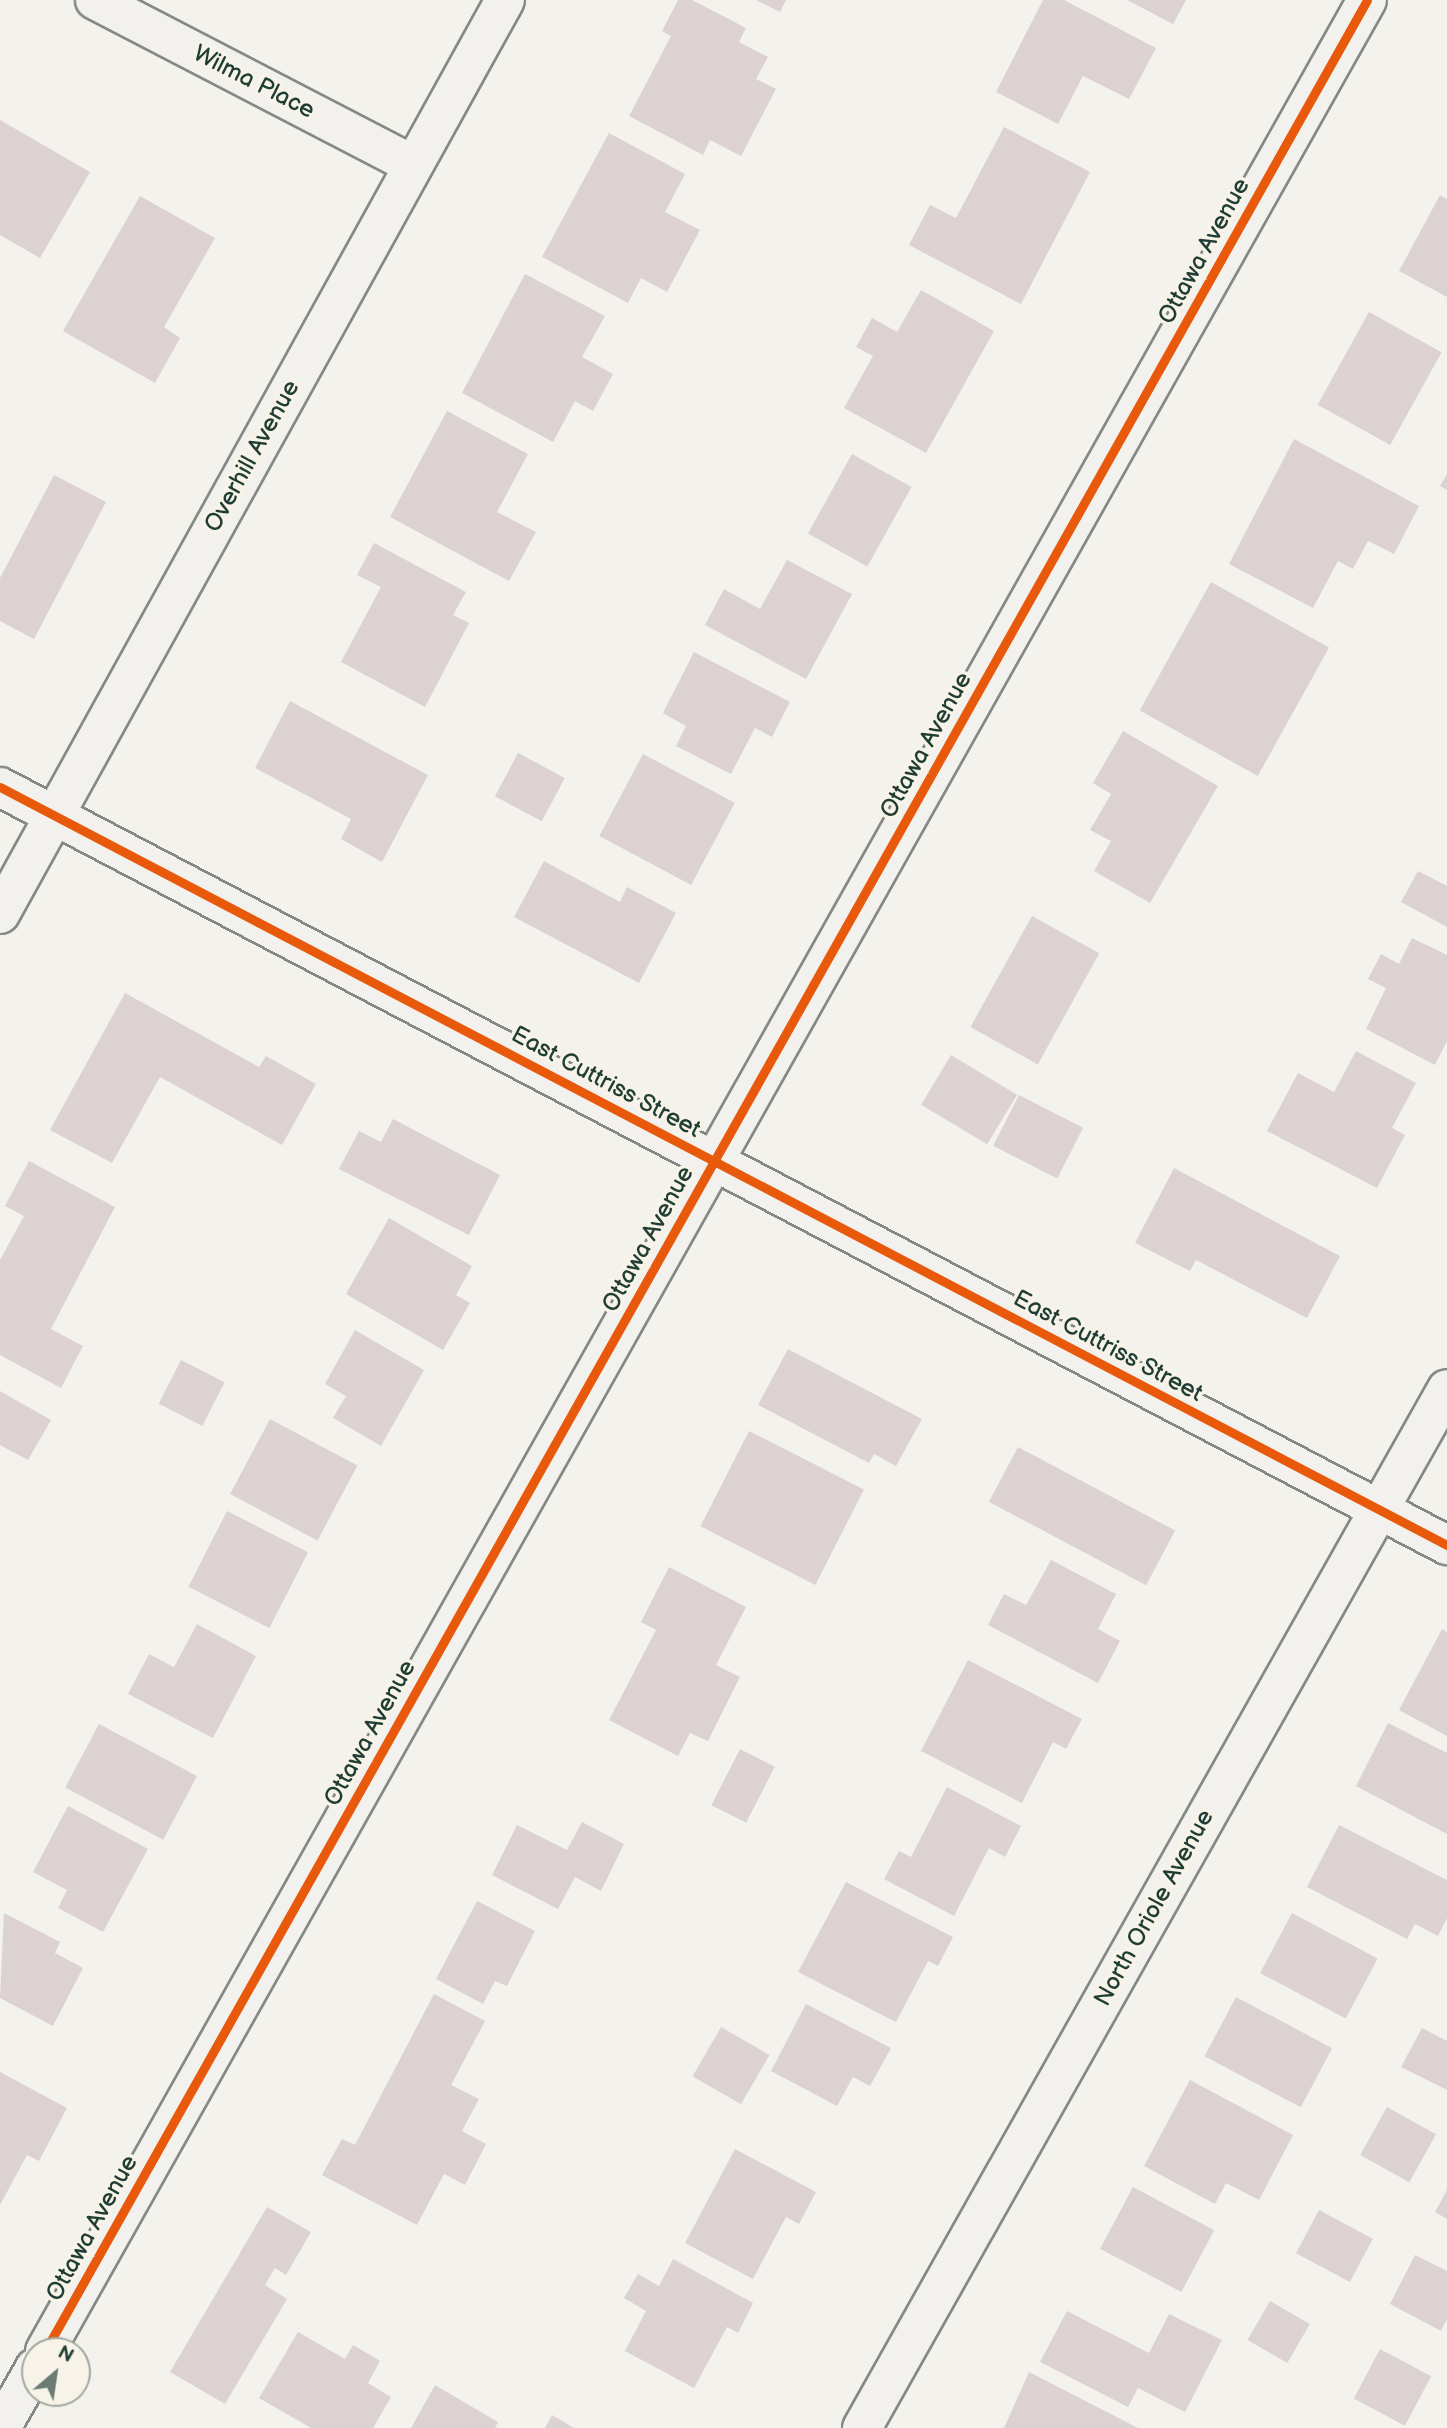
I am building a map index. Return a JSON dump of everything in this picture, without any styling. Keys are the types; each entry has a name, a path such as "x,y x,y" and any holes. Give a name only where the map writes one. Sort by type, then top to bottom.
{"street":[{"name":"Wilma Place","path":"95,0 412,164"},
{"name":"Overhill Avenue","path":"0,914 505,0"},
{"name":"Ottawa Avenue","path":"53,2337 1367,0"},
{"name":"East Cuttriss Street","path":"0,787 1447,1545"},
{"name":"North Oriole Avenue","path":"862,2428 1447,1389"},
{"path":"1,2428 21,2393"}],"building":[{"path":"678,0 692,0 746,28 739,42 768,57 756,79 776,89 741,156 710,140 703,155 629,116 671,36 662,31"},
{"path":"756,0 786,0 780,12"},
{"path":"1043,0 1064,0 1156,48 1129,99 1083,76 1058,124 996,92"},
{"path":"1127,0 1186,0 1173,24"},
{"path":"0,120 90,172 40,258 0,235"},
{"path":"1004,127 1090,172 1021,304 909,245 930,205 956,218"},
{"path":"609,133 685,174 665,212 700,230 667,292 641,278 628,303 542,257"},
{"path":"1440,195 1447,199 1447,297 1399,271"},
{"path":"140,196 215,238 164,327 180,338 155,383 63,331"},
{"path":"525,274 605,316 582,357 613,374 593,411 575,401 553,442 462,393"},
{"path":"921,290 994,331 926,453 844,408 873,356 856,347 872,318 897,332"},
{"path":"1369,312 1442,352 1390,445 1318,405"},
{"path":"447,411 528,454 497,512 536,532 509,581 390,517"},
{"path":"1294,439 1419,506 1394,554 1368,541 1353,569 1338,561 1313,608 1229,564"},
{"path":"852,454 911,487 867,567 808,534"},
{"path":"1447,474 1447,490 1440,486"},
{"path":"54,475 106,502 34,639 0,621 0,578"},
{"path":"374,543 466,592 453,615 469,623 425,707 341,662 381,587 357,575"},
{"path":"787,560 852,594 806,679 705,625 724,589 760,609"},
{"path":"1211,582 1329,647 1258,776 1140,711"},
{"path":"694,652 790,702 772,737 755,728 731,774 676,746 686,726 663,713"},
{"path":"290,701 428,775 382,862 341,839 351,819 255,768"},
{"path":"1123,731 1218,786 1150,903 1094,871 1111,841 1090,830 1111,794 1093,783"},
{"path":"518,753 565,778 542,821 495,796"},
{"path":"643,754 735,803 691,885 599,836"},
{"path":"544,861 620,902 627,887 676,913 639,983 514,917"},
{"path":"1418,871 1447,886 1447,927 1401,902"},
{"path":"1032,916 1099,953 1038,1064 970,1027"},
{"path":"1412,938 1447,955 1447,1041 1435,1065 1366,1029 1386,988 1368,979 1381,954 1399,964"},
{"path":"125,993 259,1067 266,1056 316,1084 282,1145 160,1077 112,1163 50,1130"},
{"path":"1356,1051 1416,1083 1392,1128 1405,1135 1377,1188 1267,1131 1298,1073 1334,1092"},
{"path":"951,1055 1017,1095 987,1144 921,1105"},
{"path":"1019,1095 1083,1128 1057,1178 993,1146"},
{"path":"393,1119 500,1175 469,1235 339,1169 359,1131 381,1142"},
{"path":"29,1161 115,1207 51,1329 83,1346 61,1388 0,1355 0,1260 24,1216 5,1206"},
{"path":"1174,1168 1340,1256 1307,1318 1196,1260 1190,1271 1135,1243"},
{"path":"389,1218 472,1266 456,1295 470,1303 443,1350 346,1294"},
{"path":"355,1330 424,1370 381,1446 333,1418 346,1396 325,1384"},
{"path":"788,1349 922,1419 896,1466 874,1454 869,1463 758,1405"},
{"path":"181,1360 225,1382 202,1426 159,1404"},
{"path":"0,1391 51,1420 28,1460 0,1445"},
{"path":"270,1419 357,1465 318,1541 230,1494"},
{"path":"749,1431 864,1490 815,1585 700,1526"},
{"path":"1018,1447 1175,1531 1146,1585 989,1502"},
{"path":"227,1511 308,1552 269,1628 188,1587"},
{"path":"1051,1560 1116,1594 1098,1629 1120,1641 1098,1683 988,1625 1004,1594 1026,1605"},
{"path":"669,1567 746,1607 716,1665 740,1677 708,1741 690,1733 678,1756 609,1720 656,1630 641,1622"},
{"path":"197,1624 256,1656 213,1738 128,1694 149,1654 174,1667"},
{"path":"1442,1629 1447,1632 1447,1736 1399,1710"},
{"path":"968,1660 1082,1719 1066,1749 1053,1742 1022,1803 921,1751"},
{"path":"1388,1723 1447,1753 1447,1834 1356,1786"},
{"path":"99,1724 197,1776 163,1840 65,1788"},
{"path":"740,1749 775,1767 746,1823 711,1805"},
{"path":"947,1787 1021,1826 1005,1857 989,1848 954,1916 884,1879 899,1851 911,1857"},
{"path":"68,1806 148,1849 103,1932 58,1908 67,1890 33,1872"},
{"path":"582,1822 624,1844 601,1891 575,1877 558,1909 492,1875 517,1825 567,1850"},
{"path":"1339,1825 1447,1880 1447,1918 1438,1936 1415,1924 1407,1939 1307,1887"},
{"path":"846,1882 953,1937 938,1966 928,1961 896,2022 798,1972"},
{"path":"477,1901 535,1931 507,1986 495,1981 483,2004 436,1979"},
{"path":"4,1913 60,1942 55,1953 83,1968 53,2026 0,1998"},
{"path":"1292,1913 1378,1959 1346,2019 1260,1973"},
{"path":"434,1994 485,2021 451,2085 479,2099 462,2131 486,2144 465,2185 444,2174 417,2225 322,2175 342,2139 355,2145"},
{"path":"1236,1997 1332,2048 1301,2107 1205,2056"},
{"path":"806,2004 891,2048 870,2086 853,2077 837,2106 771,2071"},
{"path":"721,2027 769,2055 741,2104 693,2076"},
{"path":"1422,2028 1447,2041 1447,2090 1401,2067"},
{"path":"0,2072 67,2108 39,2161 27,2155 0,2205"},
{"path":"1190,2080 1293,2135 1259,2200 1226,2183 1215,2204 1144,2166"},
{"path":"1387,2107 1436,2134 1409,2182 1360,2155"},
{"path":"735,2149 816,2192 799,2224 786,2217 753,2279 685,2243"},
{"path":"1133,2187 1214,2230 1181,2292 1100,2249"},
{"path":"1447,2190 1447,2219 1435,2212"},
{"path":"267,2207 311,2232 286,2275 275,2268 265,2285 287,2299 225,2404 170,2372"},
{"path":"1319,2210 1373,2239 1350,2282 1296,2253"},
{"path":"1415,2255 1447,2271 1447,2319 1441,2331 1390,2304"},
{"path":"673,2259 753,2303 738,2333 727,2327 694,2388 625,2351 646,2311 624,2298 638,2274 659,2286"},
{"path":"1270,2301 1310,2324 1287,2363 1248,2340"},
{"path":"1067,2311 1149,2353 1169,2314 1222,2340 1185,2412 1138,2388 1128,2407 1040,2362"},
{"path":"298,2332 345,2359 353,2345 380,2361 368,2383 391,2397 373,2428 311,2428 259,2398"},
{"path":"1380,2349 1431,2376 1405,2426 1354,2398"},
{"path":"1029,2372 1138,2428 1004,2428"},
{"path":"435,2385 498,2422 495,2428 411,2428"},
{"path":"552,2415 574,2428 545,2428"}],"cycle path":[{"path":"53,2337 1367,0"},
{"path":"0,787 1447,1545"}]}
